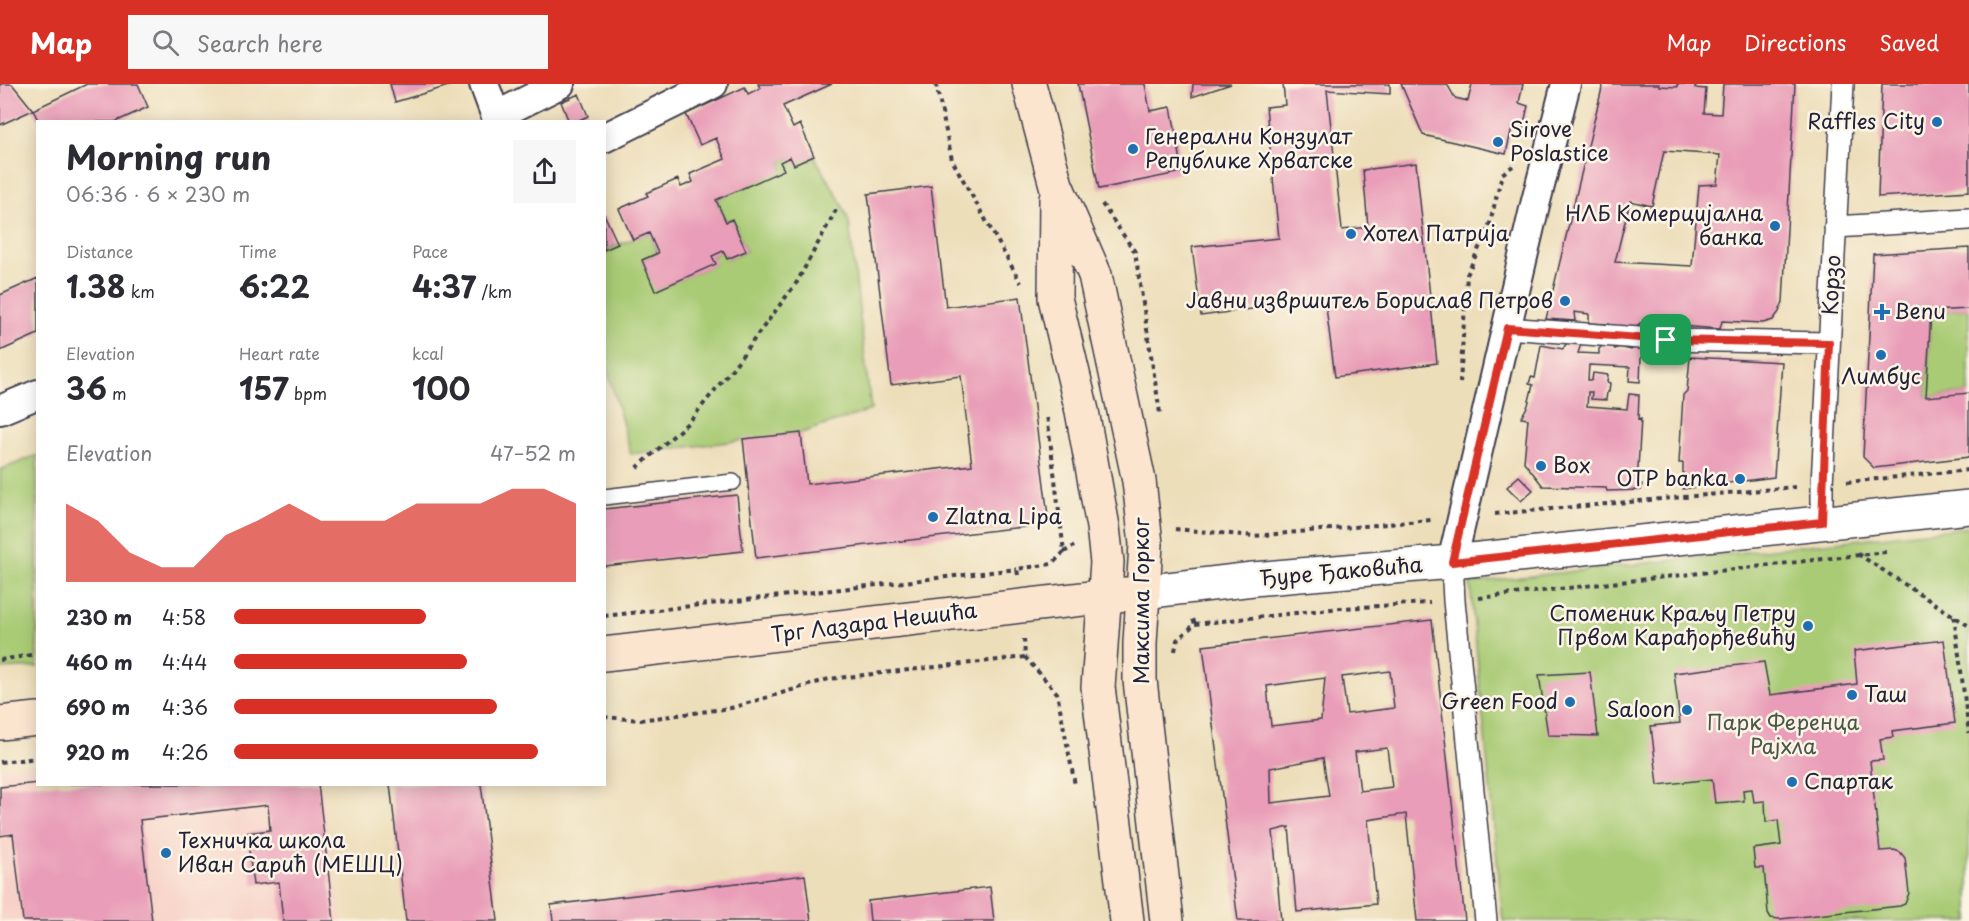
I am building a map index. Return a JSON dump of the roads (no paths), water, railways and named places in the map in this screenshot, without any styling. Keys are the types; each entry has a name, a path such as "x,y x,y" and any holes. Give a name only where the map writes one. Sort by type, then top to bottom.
{"main road":[{"name":"Максима Горког","path":"1029,84 1056,185 1095,275 1145,519 1140,680 1167,921"},
{"name":"Максима Горког","path":"1056,185 1055,298 1082,411 1107,561 1098,687 1127,921"},
{"name":"Трг Лазара Нешића","path":"606,654 1143,592"},
{"path":"0,723 36,719"}],"street":[{"path":"484,84 497,119 560,84"},
{"path":"606,137 713,84"},
{"path":"1486,921 1452,562 1566,84"},
{"name":"Корзо","path":"1822,522 1822,484 1843,84"},
{"path":"1835,227 1969,219"},
{"path":"1507,328 1666,340 1829,343"},
{"path":"0,410 36,395"},
{"name":"Ђуре Ђаковића","path":"1143,592 1969,507"}],"lane":[{"path":"606,497 733,482"}],"place":[{"name":"Raffles City","path":"1937,122"},
{"name":"Sirove Poslastice","path":"1498,142"},
{"name":"Генерални Конзулат Републике Хрватске","path":"1133,149"},
{"name":"НЛБ Комерцијална банка","path":"1775,226"},
{"name":"Хотел Патрија","path":"1351,234"},
{"name":"Јавни извршитељ Борислав Петров","path":"1565,301"},
{"name":"Benu","path":"1882,312"},
{"name":"Лимбус","path":"1881,355"},
{"name":"Box","path":"1541,466"},
{"name":"OTP banka","path":"1740,479"},
{"name":"Zlatna Lipa","path":"933,517"},
{"name":"Споменик Краљу Петру Првом Карађорђевићу","path":"1808,626"},
{"name":"Таш","path":"1852,695"},
{"name":"Green Food","path":"1570,702"},
{"name":"Saloon","path":"1687,710"},
{"name":"Спартак","path":"1792,782"},
{"name":"Техничка школа Иван Сарић (МЕШЦ)","path":"166,853"}],"park label":[{"name":"Парк Ференца Рајхла","path":"1783,735"}]}
